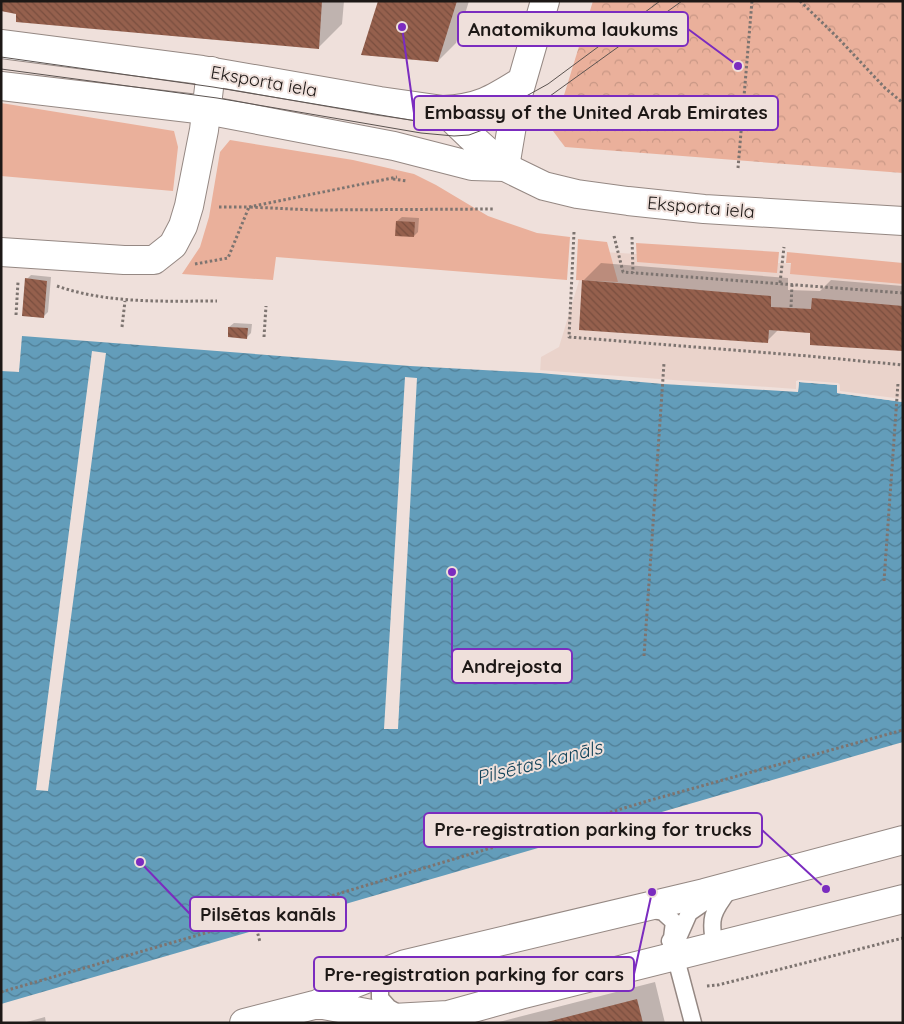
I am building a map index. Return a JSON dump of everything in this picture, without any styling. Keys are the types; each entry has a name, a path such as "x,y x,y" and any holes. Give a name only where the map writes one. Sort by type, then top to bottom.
{"street":[{"path":"505,167 512,118 545,1"},
{"name":"Eksporta iela","path":"1,44 211,71 380,101 443,110 505,167 544,186 577,194 704,209 903,221"},
{"path":"1,252 124,260 154,260 173,245 183,226 189,206 204,130 211,71"},
{"path":"443,110 465,108 490,101 522,81"},
{"name":"Eksporta iela","path":"1,86 206,110 394,146 472,166 505,167"},
{"path":"244,1023 318,1004 353,984 392,968 731,886 903,840"},
{"path":"318,1004 393,1018 448,1015 520,994 903,899"}],"lane":[{"path":"715,946 712,918 718,903 731,886"},
{"path":"693,1023 676,956 678,938 689,913 708,899 731,886"},
{"path":"642,908 663,912 674,922 672,938 663,951 646,963"},
{"path":"712,918 718,930 727,937 743,939"},
{"path":"392,968 380,982 380,998 389,1008 405,1018"}],"path":[{"path":"738,168 752,1"},
{"path":"800,1 885,88 903,102"},
{"path":"248,207 401,176"},
{"path":"189,206 314,210 495,209"},
{"path":"195,264 228,258 248,207"},
{"path":"574,232 568,337 903,365"},
{"path":"614,236 623,272 903,293"},
{"path":"632,237 633,272"},
{"path":"780,283 784,247"},
{"path":"16,315 18,281"},
{"path":"50,284 77,293 125,301 217,301"},
{"path":"791,307 792,284"},
{"path":"122,327 125,301"},
{"path":"264,337 266,306"},
{"path":"644,656 664,363"},
{"path":"884,582 898,383"},
{"path":"1,992 593,817 903,730"},
{"path":"593,817 601,847"},
{"path":"254,918 260,942"},
{"path":"684,988 718,984 903,938"}],"shaded area":[{"path":"588,251 796,264 903,273 903,402 837,393 837,385 799,382 798,392 540,373 541,357 559,347"}],"green space":[{"path":"593,1 903,1 903,173 565,147 553,131"},
{"path":"1,103 174,131 178,147 173,191 1,176"},
{"path":"230,140 353,160 414,174 488,216 537,233 570,237 567,280 276,257 273,280 182,274 200,247 209,217 220,152"},
{"path":"578,239 607,242 618,282 576,280"},
{"path":"636,243 779,252 777,273 637,262"},
{"path":"787,252 903,263 903,284 790,274 791,263 786,263"}],"water":[{"path":"30,328 405,363 798,391 799,382 837,385 837,393 903,402 903,742 1,1004 1,341"}],"pier":[{"path":"30,326 405,360 796,389 796,381 799,380 838,383 840,391 903,399 903,402 837,393 837,385 799,382 798,392 663,384 540,373 410,366 22,336 19,372 1,371 1,338"},
{"path":"92,351 106,353 48,791 36,790"},
{"path":"405,377 417,378 398,729 384,729"}],"building":[{"path":"1,1 322,1 319,49 16,22 16,14 1,11"},
{"path":"378,1 457,1 438,62 361,55"},
{"path":"396,221 415,222 414,237 395,236"},
{"path":"25,278 47,281 44,318 22,316"},
{"path":"582,280 771,296 771,307 811,309 812,298 903,306 903,351 810,345 810,333 769,330 768,343 579,330"},
{"path":"228,327 248,328 247,339 228,337"},
{"path":"637,999 643,1023 547,1023 547,1022"}],"tram line":[{"path":"1,57 213,87 434,124 459,124 483,120 548,84 660,1"},
{"path":"1,69 217,98 421,133 454,136 469,135 504,122 550,96 682,1"}],"place":[{"name":"Embassy of the United Arab Emirates","path":"402,27"},
{"name":"Anatomikuma laukums","path":"738,66"},
{"name":"Andrejosta","path":"452,572"},
{"name":"Pilsētas kanāls","path":"140,862"},
{"name":"Pre-registration parking for trucks","path":"826,889"},
{"name":"Pre-registration parking for cars","path":"652,892"}]}
